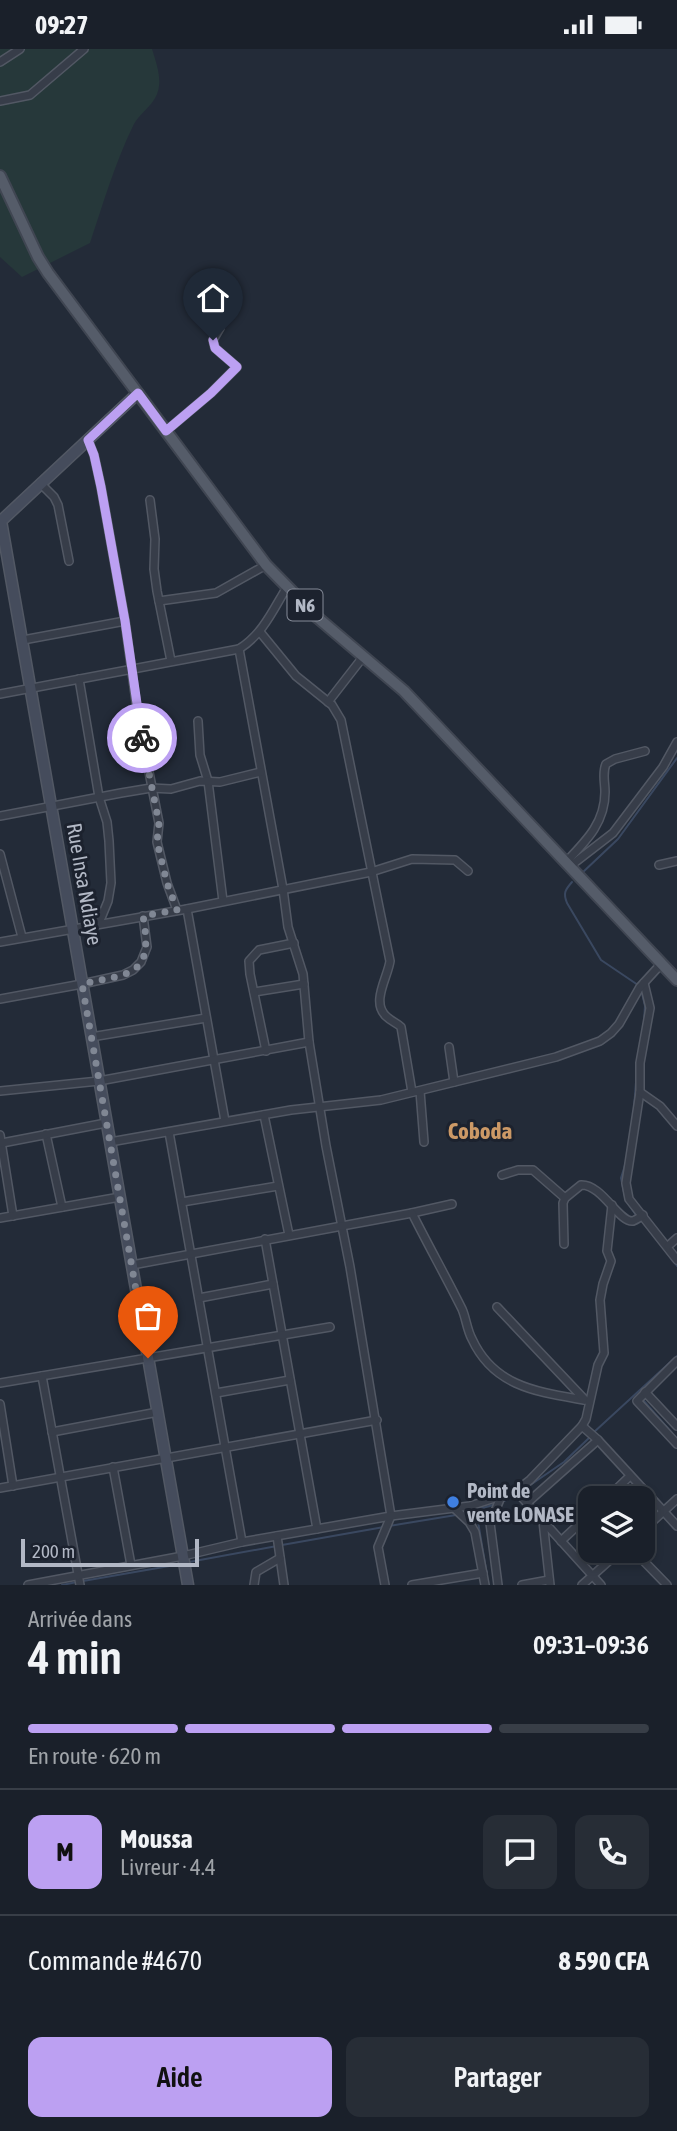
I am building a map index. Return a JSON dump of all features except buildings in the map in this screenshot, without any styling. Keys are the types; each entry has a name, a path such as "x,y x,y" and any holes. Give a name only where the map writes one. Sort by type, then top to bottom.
{"main road":[{"name":"N6","path":"0,176 42,263 266,565 318,618 404,691 677,980"},
{"path":"0,522 138,393"},
{"name":"Rue Insa Ndiaye","path":"0,522 32,688 188,1585"}],"street":[{"path":"0,62 20,49"},
{"path":"0,101 30,95 84,49"},
{"path":"166,431 237,367 214,345 213,340 220,328"},
{"path":"88,440 99,476 125,621 138,716 159,823 157,842 177,910"},
{"path":"40,484 54,497 58,505 69,561"},
{"path":"150,500 155,539 154,569 171,661"},
{"path":"159,601 216,593 266,565"},
{"path":"0,694 239,649 260,632 287,587"},
{"path":"23,641 125,621"},
{"path":"260,632 296,676 328,702 341,720 390,961 383,982 381,1009 385,1016 401,1027 416,1091 424,1142"},
{"path":"239,649 288,927 301,964 309,1042 340,1227 350,1267 377,1420 391,1516 378,1547 385,1585"},
{"path":"328,702 363,657"},
{"path":"79,679 99,797 107,822 111,884 108,901 99,923"},
{"path":"198,721 200,755 208,781 223,901"},
{"path":"567,865 613,833 663,767 677,742"},
{"path":"567,865 599,822 605,800 603,772 606,764 645,751"},
{"path":"0,816 151,788 171,789 188,783 220,782 261,772"},
{"path":"0,853 22,937"},
{"path":"0,941 187,909 370,872 418,858 458,861 468,871"},
{"path":"659,866 677,861"},
{"path":"187,909 225,1121"},
{"path":"0,999 124,975 134,970 141,962 147,947 143,916"},
{"path":"266,1051 249,961 259,950 294,943"},
{"path":"110,1142 320,1106 370,1102 556,1057 600,1041 620,1024 644,983 662,963"},
{"path":"644,983 650,1008 638,1074 640,1092 626,1183 629,1199 677,1259"},
{"path":"254,992 304,984"},
{"path":"91,1037 206,1018"},
{"path":"0,1085 0,1091 99,1081 309,1042"},
{"path":"449,1047 454,1082"},
{"path":"640,1092 660,1106 677,1126"},
{"path":"264,1115 289,1235"},
{"path":"13,1216 1,1139 106,1123"},
{"path":"169,1132 242,1542"},
{"path":"46,1134 62,1207"},
{"path":"502,1175 518,1170 533,1170 565,1198"},
{"path":"564,1244 565,1198 583,1184 600,1192 626,1220 634,1221 643,1215"},
{"path":"182,1202 278,1186"},
{"path":"0,1188 9,1197"},
{"path":"0,1218 120,1196"},
{"path":"132,1265 452,1204"},
{"path":"28,1585 183,1556 242,1542 454,1508 516,1491 582,1426 604,1349 600,1300 611,1261 607,1251 612,1205"},
{"path":"412,1213 463,1311 471,1338 488,1363 523,1388 588,1402"},
{"path":"668,1246 677,1238"},
{"path":"265,1239 317,1529"},
{"path":"199,1298 273,1284"},
{"path":"497,1307 588,1402"},
{"path":"0,1383 330,1327"},
{"path":"676,1440 637,1401 677,1361"},
{"path":"42,1376 80,1585"},
{"path":"216,1393 290,1380"},
{"path":"645,1392 677,1426"},
{"path":"0,1404 13,1486"},
{"path":"52,1432 158,1412"},
{"path":"0,1488 377,1420"},
{"path":"582,1426 677,1526"},
{"path":"527,1503 598,1440"},
{"path":"113,1467 131,1566"},
{"path":"620,1486 631,1476"},
{"path":"516,1491 601,1585"},
{"path":"412,1585 484,1579 498,1582 490,1523 501,1497"},
{"path":"655,1519 677,1499"},
{"path":"454,1508 475,1532 484,1579"},
{"path":"522,1585 550,1582 542,1520"},
{"path":"561,1541 578,1525"},
{"path":"278,1536 284,1585"},
{"path":"254,1585 259,1569 280,1557"},
{"path":"582,1585 607,1563"},
{"path":"646,1563 667,1585"}],"shaded area":[{"path":"0,49 152,49 159,75 156,96 136,121 121,154 90,243 22,277 0,257"}],"waterway":[{"path":"582,873 618,839 677,758"},
{"path":"572,882 565,892 567,903 601,960 638,985"},
{"path":"641,989 645,1006 644,1022"},
{"path":"634,1108 637,1069"},
{"path":"625,1197 621,1178 626,1162"},
{"path":"629,1205 636,1215"},
{"path":"660,1243 677,1266"},
{"path":"593,1433 677,1356"},
{"path":"643,1400 672,1433"},
{"path":"520,1492 564,1462 590,1437"},
{"path":"502,1502 516,1495"},
{"path":"465,1513 493,1505"},
{"path":"476,1510 487,1575"},
{"path":"389,1526 456,1515"},
{"path":"282,1545 384,1527"},
{"path":"189,1562 277,1546"},
{"path":"83,1581 181,1564"},
{"path":"62,1585 77,1582"}],"way so far":[{"path":"142,738 159,823 157,842 177,910 143,916 147,938 146,954 134,970 124,975 82,984 148,1358"}],"place":[{"name":"Point de vente LONASE","path":"453,1502"}],"district":[{"name":"Coboda","path":"480,1131"}],"route":[{"path":"142,738 101,487 88,440 138,393 166,431 227,379 237,367 215,348 213,340"}]}
